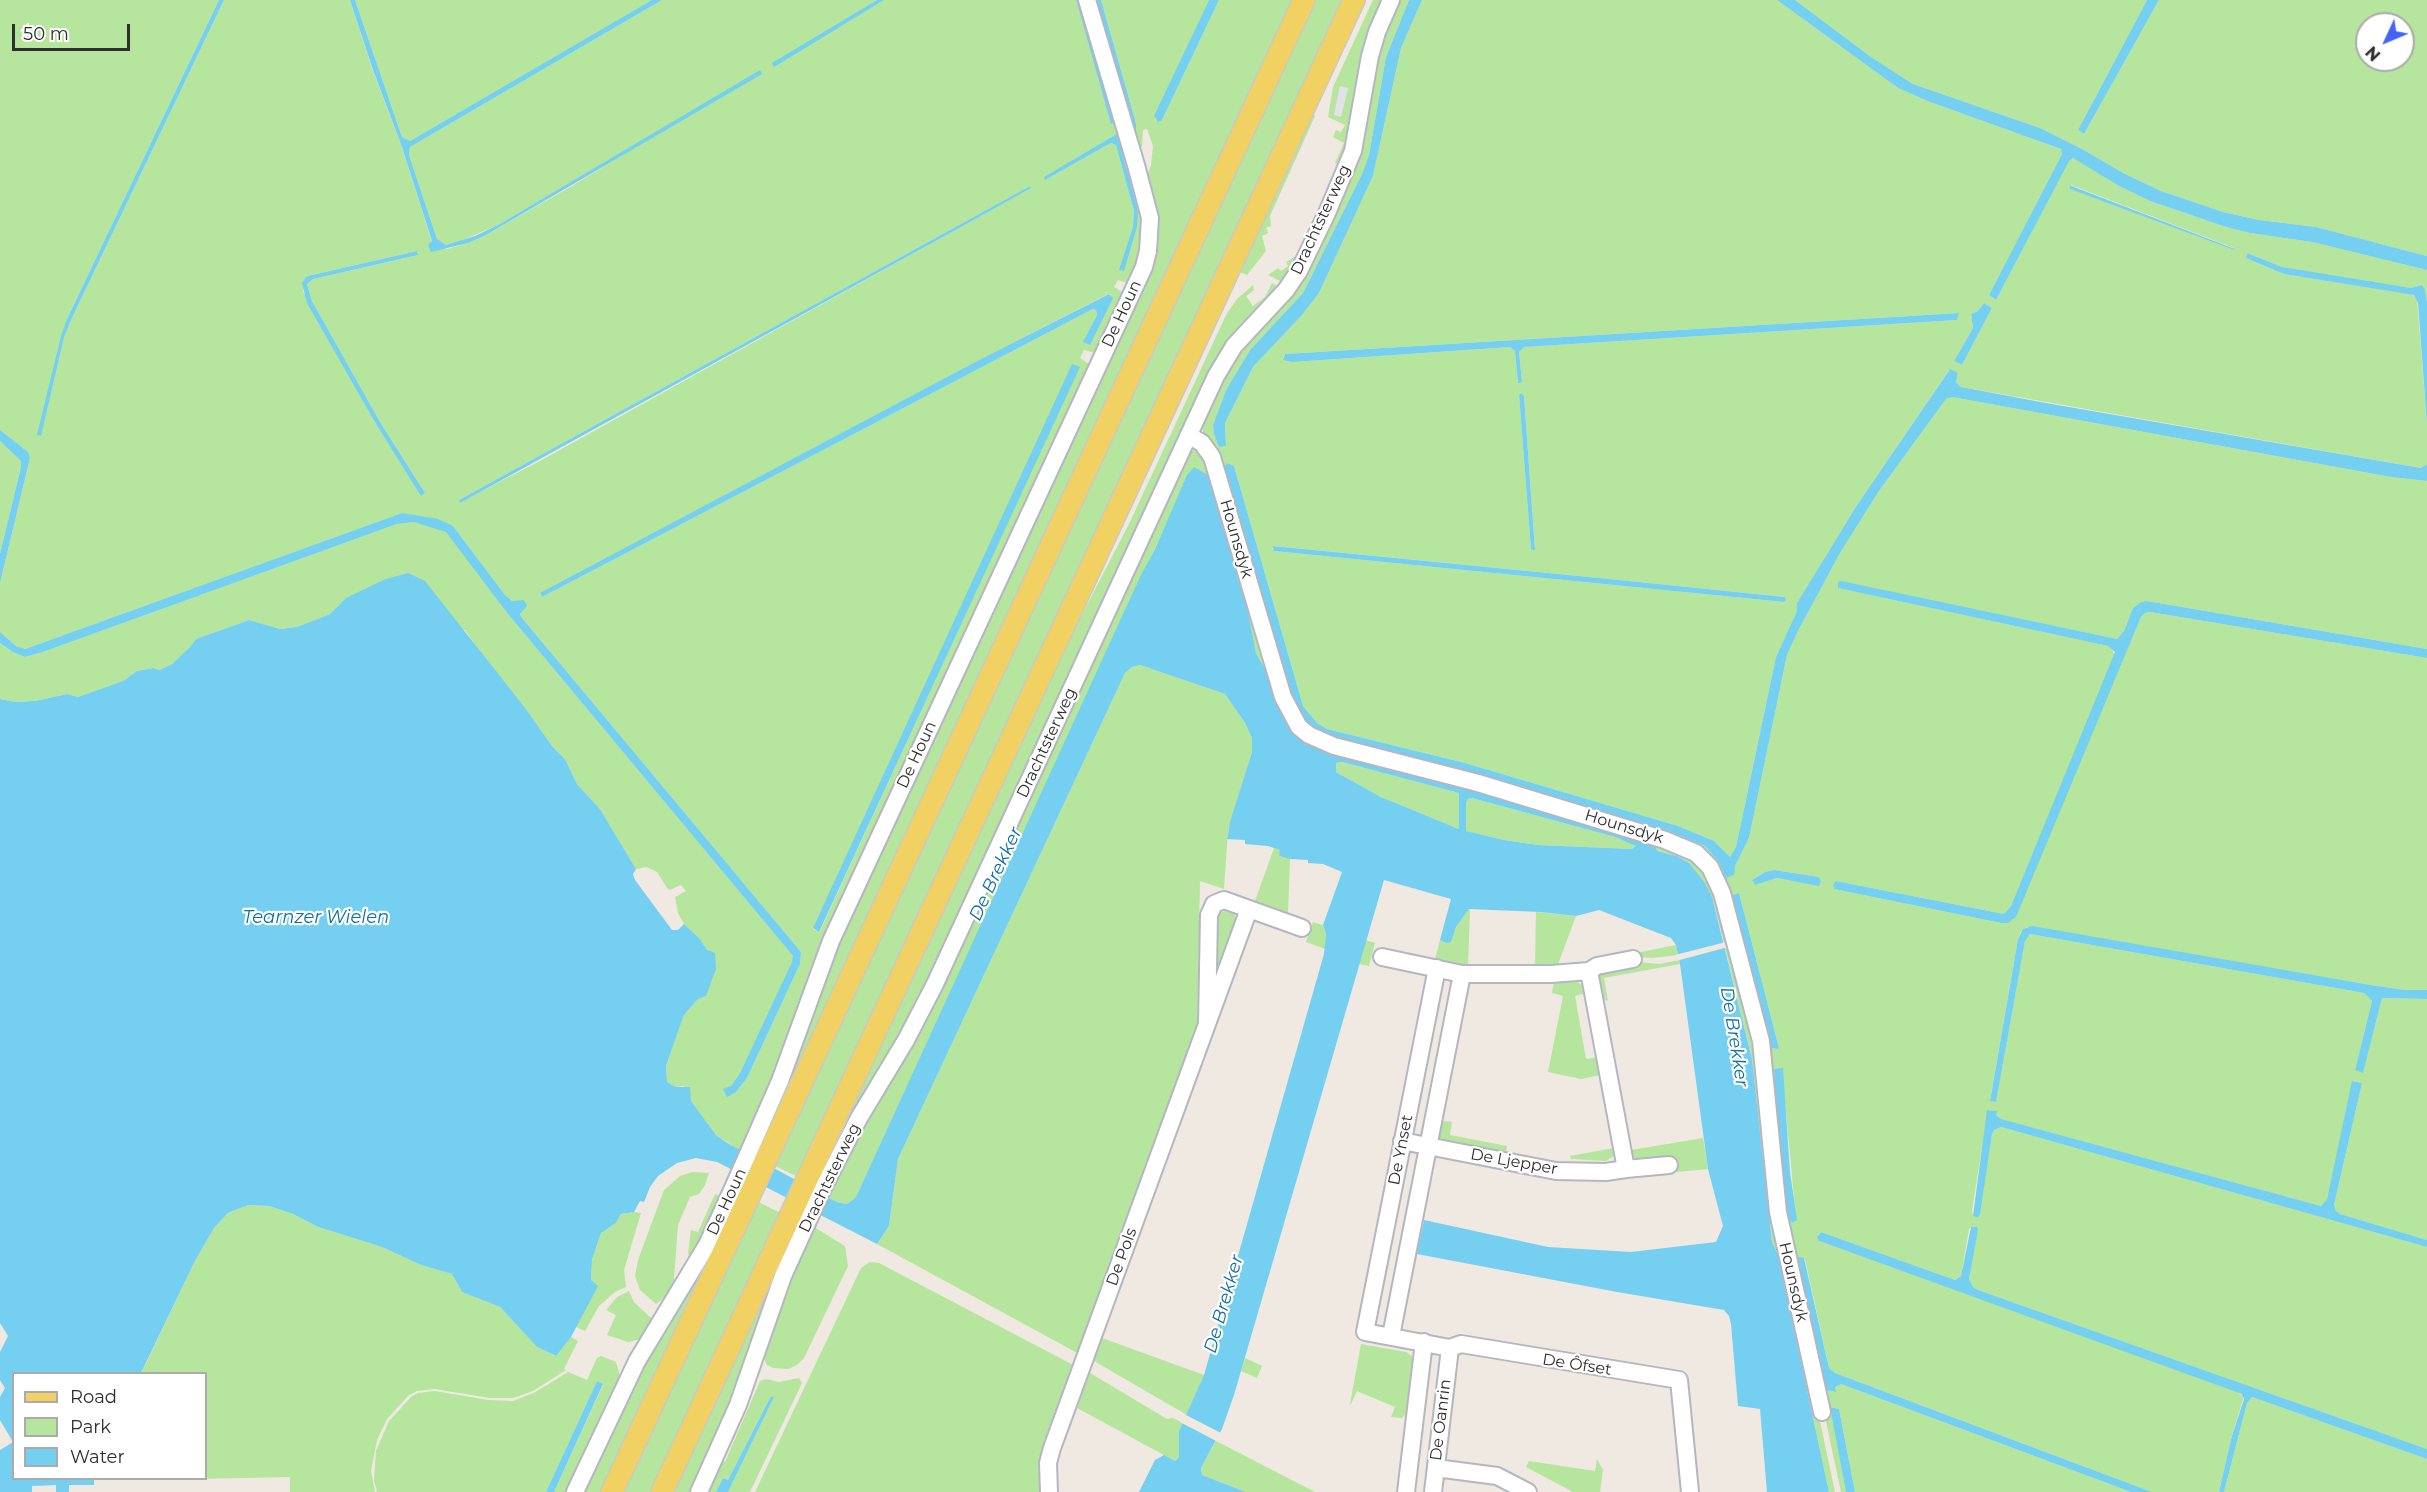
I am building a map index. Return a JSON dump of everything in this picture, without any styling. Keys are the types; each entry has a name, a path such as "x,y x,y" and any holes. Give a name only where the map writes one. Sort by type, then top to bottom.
{"main road":[{"path":"612,1492 741,1192 1304,0"},
{"name":"Drachtsterweg","path":"662,1492 798,1222 1354,0"}],"street":[{"name":"De Houn","path":"758,1156 780,1081 831,941 1144,267 1148,251 1149,218 1136,165 1087,0"},
{"name":"Drachtsterweg","path":"814,1186 859,1118 906,1040 935,984 1225,360 1234,346 1286,290 1299,271 1353,151 1370,56 1391,0"},
{"name":"Hounsdyk","path":"1190,436 1202,443 1212,457 1283,697 1299,727 1315,738 1334,746 1478,783 1665,840 1696,853 1710,867 1722,893 1761,1041 1778,1212 1822,1412"},
{"name":"De Pols","path":"1207,1024 1210,909 1219,901 1224,900 1302,928"},
{"name":"De Pols","path":"1049,1492 1048,1463 1052,1448 1249,909"},
{"path":"1382,957 1462,974 1551,974 1589,971 1597,966 1633,959"},
{"name":"De Ynset","path":"1365,1332 1437,968"},
{"path":"1589,971 1626,1169"},
{"name":"De Ynset","path":"1391,1336 1462,974"},
{"name":"De Ljepper","path":"1402,1141 1556,1171 1605,1172 1670,1165"},
{"name":"De Houn","path":"575,1492 637,1361 706,1245 741,1192"},
{"name":"Drachtsterweg","path":"699,1492 738,1405 798,1222"},
{"name":"De Ôfset","path":"1365,1332 1450,1347 1461,1344 1679,1380 1690,1492"},
{"path":"1406,1492 1424,1342"},
{"name":"De Oanrin","path":"1433,1492 1450,1347"},
{"path":"1436,1468 1497,1476 1528,1492"}],"shaded area":[{"path":"1340,86 1348,88 1342,117 1334,115"}],"green space":[{"path":"0,0 219,0 67,319 41,435 64,338 71,320 224,0 350,0 373,71 402,147 432,242 428,245 447,249 486,235 572,186 760,71 498,225 458,242 446,245 441,243 437,239 409,155 410,147 662,0 877,0 772,64 884,0 1076,0 1111,123 1114,122 1080,0 1122,133 1146,233 1132,282 1118,280 1114,287 1126,294 1098,354 1084,350 1080,358 1092,366 743,1153 716,1135 691,1101 684,1086 676,1087 667,1082 666,1066 684,1015 698,999 706,996 707,950 700,939 684,924 678,913 675,897 686,891 681,885 670,890 657,872 646,867 636,869 600,809 577,784 565,759 552,746 465,630 346,598 330,614 297,627 280,629 249,620 196,639 172,664 160,670 153,668 137,671 123,681 78,697 67,694 35,701 15,702 0,699 0,643 25,657 397,524 414,522 446,532 456,542 508,614 793,956 793,962 740,1073 731,1086 736,1092 747,1078 800,964 801,952 522,618 518,601 512,601 505,595 453,526 402,513 25,649 16,646 0,632 0,583 30,458 28,452 0,430","holes":["1114,135 1138,210 1123,271 1120,270 1133,227 1134,211 1116,145 1111,143 1045,180 1113,138","1030,186 943,237 540,461 460,502 459,500","417,251 418,255 313,279 307,284 312,301 380,422 425,493 422,495 376,424 303,291 312,275","1111,294 1084,341 1097,315 1096,310 1093,309 542,597 540,594 977,361","1079,367 820,931 813,929"]},
{"path":"355,0 653,0 410,141 402,137"},
{"path":"1101,0 1209,0 1155,116 1155,119 1162,120 1219,0 1295,0 758,1157 754,1155 817,991 1137,293 1146,179 1151,165 1153,146 1147,129 1143,130 1142,147 1132,141 1136,123"},
{"path":"1314,0 1345,0 798,1177 773,1165"},
{"path":"1373,0 1385,0 1347,147 1302,251 1299,250 1337,167 1338,164 1335,163 1344,143 1333,137 1336,130 1341,132 1345,125 1328,117 1333,87","holes":["1340,86 1348,88 1341,117 1334,115"]},
{"path":"1398,0 1409,0 1386,57 1369,155 1362,174 1303,293 1250,350 1226,390 1213,425 1219,447 1226,446 1225,423 1253,367 1302,315 1319,293 1373,176 1401,48 1422,0 1777,0 1898,88 1930,102 2061,149 2062,154 1989,295 1996,300 2069,160 2074,158 2119,186 2150,201 2226,227 2312,242 2427,270 2427,302 2422,285 2411,288 2336,277 2282,267 2247,253 2246,255 2248,259 2284,274 2411,294 2417,298 2427,425 2427,464 2421,468 1961,387 1956,382 1958,373 1949,370 1857,505 1797,603 1797,611 1776,657 1736,847 1730,857 1714,841 1678,826 1465,763 1327,729 1317,723 1303,706 1234,466 1227,463 1223,468 1291,698 1298,712 1312,728 1334,739 1424,760 1671,832 1705,846 1718,861 1726,878 1733,875 1749,838 1787,655 1798,631 1840,553 1879,491 1946,399 1952,397 2391,477 2427,481 2427,649 2147,601 2133,608 2124,631 2117,639 1839,582 1839,588 2108,646 2115,656 2011,906 2004,914 1836,881 1833,887 2001,923 2013,920 2141,617 2145,613 2427,658 2427,990 2405,990 2371,985 2027,927 2018,939 1990,1100 1996,1101 2025,940 2030,934 2364,993 2372,1001 2355,1070 2363,1072 2382,998 2427,999 2427,1240 2336,1211 2334,1205 2362,1083 2353,1081 2327,1199 2321,1206 2000,1119 1996,1111 1988,1110 1972,1210 1973,1216 1978,1218 1992,1134 1994,1130 2001,1127 2427,1247 2427,1449 1978,1290 1973,1287 1969,1279 1977,1227 1969,1229 1961,1276 1955,1280 1821,1232 1817,1237 1819,1241 2236,1391 2244,1396 2219,1492 2152,1492 1835,1373 1829,1368 1805,1259 1796,1257 1827,1390 1835,1392 1835,1387 1841,1384 2131,1492 1855,1492 1839,1409 1831,1407 1846,1492 1841,1492 1785,1229 1777,1175 1765,1044 1727,894 1714,866 1698,850 1671,838 1478,780 1338,744 1308,730 1293,713 1282,684 1225,484 1215,456 1203,433 1203,422 1230,363 1239,350 1294,290 1346,184 1356,161 1379,45","holes":["2071,185 2234,248 2234,250 2068,186","1984,303 1992,308 1962,365 1954,361 1973,328 1971,314 1978,311","1958,313 1957,320 1524,347 1519,352 1522,382 1520,383 1518,383 1515,351 1510,347 1293,362 1283,359 1285,354 1318,352","1521,393 1524,396 1535,549 1531,549 1519,395","1274,546 1785,597 1784,602 1274,551","1774,870 1819,877 1821,881 1819,885 1777,878 1755,885 1752,880 1765,872","1739,893 1779,1048 1770,1048 1730,896","1782,1068 1796,1220 1792,1223 1786,1216 1780,1172 1774,1070"]},
{"path":"1795,0 2147,0 2078,130 2084,134 2159,0 2427,0 2427,256 2316,227 2259,220 2223,212 2161,191 2040,128 1913,84 1871,57"},
{"path":"1313,112 1315,116 1270,216 1271,226 1266,228 1268,233 1262,236 1266,251 1247,275 1238,271"},
{"path":"1299,254 1283,285 1236,336 920,1002 817,1187 814,1186 1050,676 1129,524 1226,315 1237,299 1253,285 1254,290 1246,296 1253,306 1265,297 1272,283 1277,286 1280,281 1268,275 1278,268 1281,271 1288,266 1286,262"},
{"path":"0,441 21,461 21,467 0,554"},
{"path":"1196,448 1202,451 1297,728 1664,843 1708,869 1728,941 1724,943 1712,897 1689,863 1677,856 1657,851 1656,845 1313,747 1291,731 1256,653 1191,470 856,1197 847,1204 837,1202 828,1197 834,1184 989,885 1190,453"},
{"path":"1140,665 1225,694 1245,723 1252,738 1252,752 1228,831 1224,889 1200,881 1196,1042 1191,1040 1178,1076 1182,1078 1176,1095 1172,1094 1158,1130 1163,1132 1157,1148 1152,1147 1139,1183 1143,1185 1137,1201 1133,1200 1120,1236 1124,1238 1118,1255 1113,1254 1100,1290 1104,1292 1098,1308 1094,1306 1085,1331 1089,1333 1081,1355 877,1244 889,1226 898,1159 1125,673 1132,667"},
{"path":"1342,762 1459,793 1459,829 1381,797 1336,772 1336,763"},
{"path":"1472,798 1637,845 1632,849 1538,845 1465,831 1466,803"},
{"path":"1274,848 1281,850 1279,856 1290,859 1288,913 1255,901"},
{"path":"1469,909 1468,966 1435,959 1440,940 1451,942 1456,927"},
{"path":"1224,911 1233,913 1238,920 1218,968 1215,966 1216,916"},
{"path":"1536,912 1576,916 1557,967 1535,967"},
{"path":"1313,922 1323,925 1326,934 1325,949 1306,942"},
{"path":"1366,940 1375,943 1369,966 1359,964"},
{"path":"1676,945 1678,955 1637,957 1636,953"},
{"path":"1730,946 1758,1041 1780,1235 1775,1240 1776,1244 1783,1248 1835,1492 1829,1492 1778,1255 1772,1242 1752,1059 1725,948"},
{"path":"1679,960 1680,964 1604,978 1608,1001 1602,999 1597,974 1638,962 1660,964"},
{"path":"1554,981 1576,981 1585,987 1586,993 1575,996 1586,1059 1598,1057 1601,1075 1581,1079 1548,1072 1563,996 1552,993"},
{"path":"1443,1121 1452,1122 1450,1135 1507,1146 1506,1153 1439,1140"},
{"path":"1703,1138 1708,1169 1677,1172 1675,1157 1631,1159 1631,1150"},
{"path":"1614,1148 1614,1156 1606,1161 1571,1159 1570,1156"},
{"path":"692,1172 709,1173 699,1194 690,1197 678,1225 673,1292 671,1295 667,1293 656,1304 640,1290 635,1276 638,1260 664,1190 680,1176"},
{"path":"741,1192 602,1492 580,1492 635,1376"},
{"path":"715,1194 723,1197 691,1261 688,1253 691,1230 698,1232"},
{"path":"756,1201 781,1213 652,1492 622,1492"},
{"path":"248,1205 269,1206 293,1214 318,1227 382,1247 421,1265 452,1274 462,1292 500,1307 537,1347 555,1356 571,1337 578,1341 564,1369 566,1370 533,1391 513,1398 489,1398 435,1389 417,1391 409,1395 387,1419 377,1440 371,1471 375,1492 290,1492 290,1477 207,1479 207,1372 142,1372 195,1261 214,1228 228,1213"},
{"path":"641,1213 624,1270 626,1287 615,1292 599,1306 585,1331 576,1327 597,1286 591,1280 592,1260 601,1233 616,1223 621,1214"},
{"path":"797,1222 747,1365 693,1492 672,1492"},
{"path":"814,1227 845,1246 848,1266 804,1358 797,1365 788,1369 773,1368 767,1365 763,1356 789,1280"},
{"path":"870,1262 879,1263 1077,1367 1065,1399 1060,1398 1046,1437 1050,1439 1044,1492 755,1492 861,1268"},
{"path":"629,1291 634,1302 651,1318 651,1324 641,1339 628,1342 607,1335 616,1315 606,1310 617,1297"},
{"path":"1102,1338 1204,1375 1187,1415 1094,1361"},
{"path":"1361,1344 1406,1352 1412,1356 1407,1412 1402,1418 1391,1417 1395,1407 1357,1391 1350,1404"},
{"path":"601,1356 616,1362 621,1379 570,1492 554,1492 603,1385 597,1381 546,1492 377,1492 374,1480 376,1451 389,1421 411,1397 418,1393 435,1391 488,1400 513,1401 534,1393 568,1372 587,1380 597,1358"},
{"path":"1245,1358 1262,1366 1257,1378 1241,1371"},
{"path":"1090,1373 1167,1419 1173,1418 1183,1423 1179,1431 1179,1457 1175,1461 1077,1408"},
{"path":"799,1378 802,1383 750,1492 728,1492 774,1397 771,1396 728,1480 723,1478 716,1492 707,1492 721,1461 725,1462 760,1381 766,1379 779,1382"},
{"path":"2252,1397 2427,1459 2427,1492 2224,1492 2247,1403"},
{"path":"1216,1441 1315,1492 1246,1492 1202,1475 1201,1468"},
{"path":"1597,1459 1603,1470 1600,1492 1573,1492 1526,1467 1529,1461 1595,1471"}],"water":[{"path":"219,0 224,0 71,320 64,338 41,436 37,435 67,319"},
{"path":"350,0 355,0 402,137 410,141 652,0 662,0 410,147 409,155 437,239 446,245 475,236 498,225 760,70 762,74 486,235 468,243 431,252 428,245 432,241 402,147"},
{"path":"877,0 884,0 774,67 772,63"},
{"path":"1076,0 1080,0 1114,123 1111,124"},
{"path":"1095,0 1101,0 1136,123 1136,131 1134,131"},
{"path":"1209,0 1219,0 1162,120 1158,122 1154,116"},
{"path":"1409,0 1422,0 1401,48 1373,176 1319,293 1302,315 1253,367 1225,423 1226,446 1219,447 1213,425 1226,390 1250,350 1303,293 1362,174 1369,155 1386,57"},
{"path":"1777,0 1795,0 1871,57 1913,84 2040,128 2161,191 2223,212 2259,220 2316,227 2427,256 2427,270 2312,242 2226,227 2150,201 2119,186 2073,158 2069,161 1996,300 1989,295 2062,154 2061,149 1930,102 1898,88"},
{"path":"2147,0 2159,0 2084,134 2078,130"},
{"path":"1117,134 1138,210 1137,227 1124,271 1119,270 1133,227 1134,211 1116,145 1111,143 1045,180 1044,177"},
{"path":"2069,185 2235,249 2070,189"},
{"path":"1030,186 1031,188 943,237 460,503 459,500"},
{"path":"417,251 418,255 313,279 307,284 312,301 380,422 425,493 421,496 376,424 307,303 302,283 306,277 312,275"},
{"path":"2247,253 2282,267 2411,288 2422,285 2427,302 2427,425 2418,303 2414,295 2284,274 2248,259"},
{"path":"1109,294 1113,298 1090,345 1083,342 1097,315 1096,310 1093,309 542,597 540,593 977,361"},
{"path":"1984,303 1992,308 1962,365 1954,361 1973,328 1971,314 1978,311"},
{"path":"1959,313 1957,320 1524,347 1519,352 1522,382 1520,383 1518,383 1515,351 1510,347 1293,362 1283,360 1285,354"},
{"path":"1072,364 1080,367 819,932 813,928"},
{"path":"1950,369 1958,373 1956,382 1961,387 2421,468 2427,464 2427,481 2391,477 1952,397 1946,399 1879,491 1840,553 1798,631 1787,655 1749,838 1735,866 1734,875 1726,878 1718,861 1705,846 1671,832 1424,760 1320,734 1304,721 1291,698 1223,468 1227,463 1234,466 1303,706 1317,723 1327,729 1465,763 1678,826 1714,841 1730,857 1736,847 1776,657 1797,611 1797,603 1857,505"},
{"path":"1521,393 1524,396 1535,550 1531,549 1519,395"},
{"path":"0,430 28,452 30,458 0,583 0,554 21,461 0,441"},
{"name":"Tearnzer Wielen","path":"1194,467 1206,474 1216,494 1245,598 1256,653 1291,731 1304,743 1446,780 1656,845 1657,851 1677,856 1689,863 1705,883 1712,897 1752,1059 1772,1242 1778,1255 1829,1492 1767,1492 1760,1409 1738,1406 1731,1324 1724,1310 1417,1254 1424,1220 1548,1247 1631,1252 1716,1242 1723,1226 1708,1169 1680,964 1676,945 1671,938 1599,910 1576,916 1469,909 1456,927 1451,942 1447,943 1440,940 1451,899 1384,880 1234,1395 1222,1429 1201,1468 1202,1475 1246,1492 1139,1492 1155,1460 1164,1455 1175,1461 1179,1457 1179,1431 1204,1375 1324,954 1326,934 1323,925 1342,872 1323,864 1308,863 1308,860 1279,856 1280,850 1268,846 1245,844 1245,840 1227,839 1230,822 1252,752 1252,738 1245,723 1225,694 1140,665 1132,667 1125,673 898,1159 889,1226 877,1244 717,1162 696,1158 677,1163 658,1176 650,1187 644,1202 640,1201 634,1212 621,1214 616,1223 601,1233 592,1260 591,1280 598,1286 571,1337 556,1356 537,1347 500,1307 462,1292 452,1274 421,1265 382,1247 318,1227 293,1214 269,1206 248,1205 228,1213 214,1228 195,1261 141,1372 12,1372 12,1440 0,1420 0,1397 5,1388 0,1380 0,1352 8,1336 0,1323 0,699 15,702 35,701 67,694 78,697 123,681 137,671 153,668 160,670 172,664 196,639 249,620 280,629 297,627 330,614 346,598 386,579 408,573 425,581 526,709 552,746 565,759 577,784 600,809 636,869 633,874 635,880 672,930 678,930 684,924 700,939 707,950 715,953 716,969 706,996 698,999 684,1015 666,1066 667,1082 676,1087 690,1087 691,1101 716,1135 727,1143 837,1202 847,1204 856,1197 1140,577 1155,549 1187,475","holes":["1342,762 1459,793 1459,829 1381,797 1336,772 1336,763","1472,798 1615,837 1636,846 1632,849 1538,845 1504,840 1466,831 1466,803"]},
{"path":"402,513 438,519 453,526 505,595 512,601 524,600 527,606 520,614 522,618 801,952 800,964 747,1078 736,1092 727,1097 723,1089 731,1086 740,1073 793,956 508,614 446,532 414,522 397,524 25,657 0,643 0,632 16,646 25,649"},
{"path":"1273,546 1785,597 1786,600 1784,602 1274,551"},
{"path":"1838,582 2117,639 2124,631 2133,608 2147,601 2427,649 2427,658 2145,613 2141,617 2016,917 2008,923 2001,923 1834,889 1833,885 1836,881 2004,914 2011,906 2115,652 2108,646 1838,588"},
{"path":"1774,870 1819,877 1821,881 1819,886 1777,878 1755,885 1752,880 1765,872"},
{"path":"1739,893 1778,1049 1770,1048 1730,896"},
{"path":"2032,926 2371,985 2405,990 2427,990 2427,999 2382,998 2363,1073 2355,1070 2372,1001 2364,993 2030,934 2025,941 1996,1102 1990,1101 2018,939 2023,929"},
{"path":"1783,1068 1790,1172 1797,1220 1792,1223 1786,1216 1780,1172 1774,1069"},
{"path":"2352,1081 2362,1083 2334,1205 2336,1211 2427,1240 2427,1247 2001,1127 1994,1130 1992,1134 1980,1214 1978,1218 1973,1216 1987,1110 1997,1111 1996,1115 2001,1119 2321,1206 2327,1199"},
{"path":"1971,1227 1977,1227 1978,1230 1969,1279 1973,1287 1978,1290 2427,1449 2427,1459 2252,1397 2247,1403 2224,1492 2219,1492 2231,1439 2244,1399 2242,1394 1819,1241 1817,1237 1821,1232 1955,1280 1961,1276"},
{"path":"1796,1258 1804,1258 1829,1368 1835,1373 2152,1492 2131,1492 1841,1384 1835,1387 1836,1392 1826,1390"},
{"path":"597,1381 603,1384 554,1492 546,1492"},
{"path":"771,1396 774,1397 728,1492 716,1492 723,1478 728,1480"},
{"path":"1830,1407 1839,1409 1855,1492 1846,1492"},
{"name":"Tearnzer Wielen","path":"12,1443 12,1480 94,1480 94,1485 69,1485 69,1492 56,1492 56,1485 32,1486 32,1492 0,1492 0,1450"}],"pier":[{"path":"1726,942 1728,947 1676,961 1675,955"},
{"path":"1184,1414 1223,1434 1218,1442 1180,1422"}],"water label":[{"name":"De Brekker","path":"996,874"},
{"name":"De Brekker","path":"1734,1037"},
{"name":"De Brekker","path":"1224,1304"}]}
